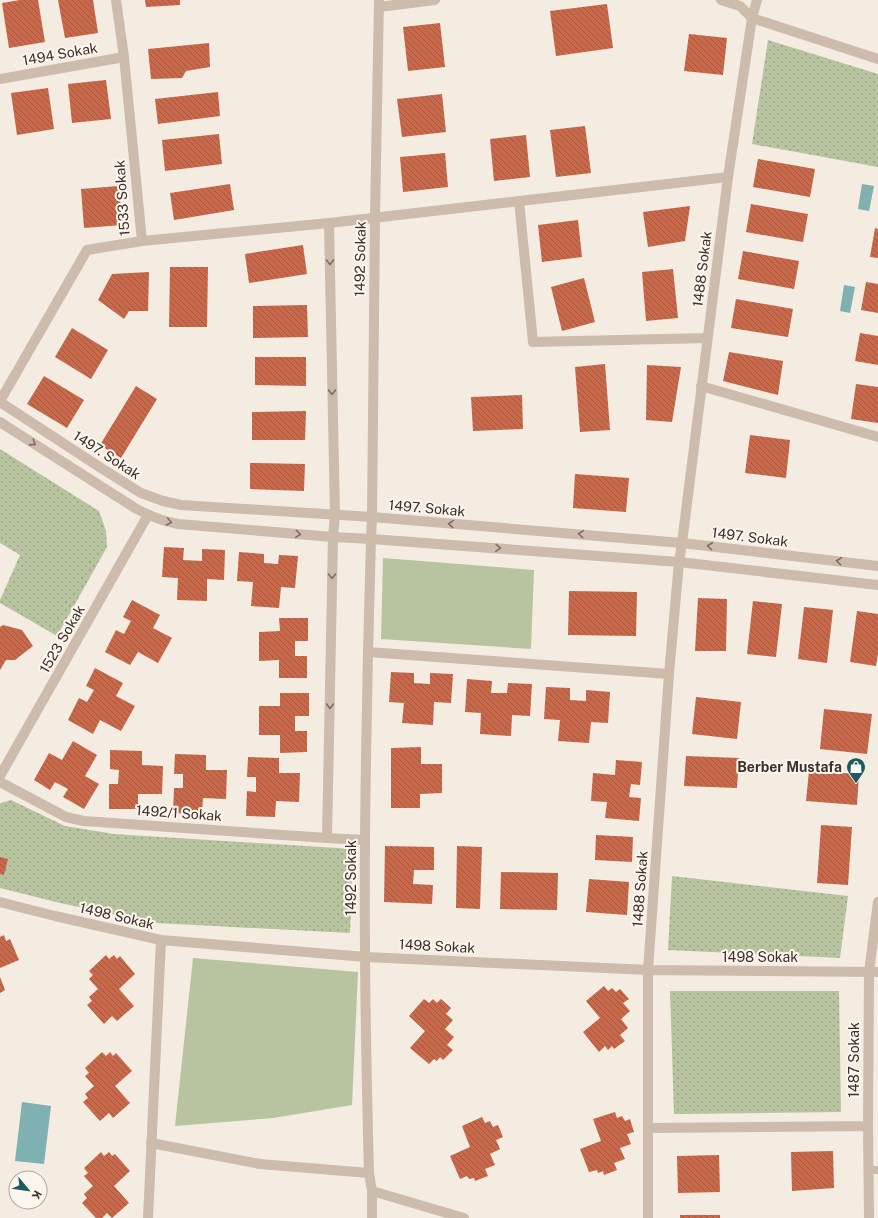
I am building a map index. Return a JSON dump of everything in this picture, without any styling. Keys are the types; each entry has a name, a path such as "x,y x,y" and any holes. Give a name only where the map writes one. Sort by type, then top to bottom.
{"street":[{"name":"1533 Sokak","path":"0,401 87,250 142,241 124,57 116,0"},
{"path":"379,3 435,0"},
{"path":"721,0 740,6 752,18 878,59"},
{"name":"1488 Sokak","path":"648,1218 648,970 669,674 679,562 728,177 752,18 757,0"},
{"name":"1492 Sokak","path":"372,1218 372,1191 369,1173 366,1043 365,840 372,517 379,3"},
{"name":"1494 Sokak","path":"0,79 124,57"},
{"path":"142,241 329,223 728,177"},
{"path":"519,201 533,342 707,338"},
{"name":"1492 Sokak","path":"327,838 334,515 329,223"},
{"path":"701,386 878,437"},
{"name":"1497. Sokak","path":"0,401 141,493 163,501 181,504 372,517 682,543 878,566"},
{"path":"0,422 107,491 148,515 178,524 333,537 679,562 878,585"},
{"name":"1523 Sokak","path":"0,776 148,515"},
{"path":"368,652 669,674"},
{"name":"1492/1 Sokak","path":"0,782 66,817 84,820 365,840"},
{"name":"1498 Sokak","path":"0,902 161,940 366,957 648,970 873,972"},
{"name":"1487 Sokak","path":"869,1218 873,1170 868,1126 873,972 878,902"},
{"path":"148,1218 161,940"},
{"path":"648,1128 868,1126"},
{"path":"151,1143 260,1164 369,1173"},
{"path":"372,1191 444,1215 464,1218"}],"green space":[{"path":"768,40 878,74 878,167 752,144"},
{"path":"0,449 99,511 106,531 107,547 57,636 0,603 20,555 0,543"},
{"path":"383,558 534,570 531,649 381,639"},
{"path":"11,800 65,826 114,834 353,849 350,933 156,923 60,903 0,888 0,804"},
{"path":"672,876 848,896 840,958 668,950"},
{"path":"193,958 358,972 352,1105 273,1118 175,1126"},
{"path":"670,991 839,991 841,1112 674,1114"}],"water":[{"path":"862,184 874,186 869,211 858,209"},
{"path":"844,285 855,287 850,313 840,311"},
{"path":"22,1102 51,1106 44,1164 15,1161"}],"building":[{"path":"20,0 38,0 45,42 9,48 2,3"},
{"path":"58,0 93,0 98,33 65,38"},
{"path":"145,0 180,0 180,5 146,7"},
{"path":"607,4 613,48 556,56 550,11"},
{"path":"440,23 445,67 408,71 403,27"},
{"path":"689,34 727,38 723,75 684,71"},
{"path":"209,43 210,67 186,71 182,78 151,79 148,49"},
{"path":"106,80 111,119 72,123 68,84"},
{"path":"48,88 54,129 17,135 11,93"},
{"path":"218,92 220,116 158,124 155,99"},
{"path":"442,94 446,132 402,137 397,99"},
{"path":"585,126 591,173 556,177 550,130"},
{"path":"219,134 222,164 165,171 162,140"},
{"path":"526,135 530,177 494,181 490,139"},
{"path":"445,153 448,187 403,192 400,157"},
{"path":"758,159 815,169 810,197 753,187"},
{"path":"230,184 234,210 174,220 170,193"},
{"path":"119,186 122,225 84,228 81,189"},
{"path":"751,204 808,214 803,242 746,232"},
{"path":"690,206 685,241 648,247 643,212"},
{"path":"578,220 582,257 542,262 538,225"},
{"path":"875,228 878,229 878,258 870,257"},
{"path":"303,245 307,274 249,283 245,254"},
{"path":"743,251 799,261 794,289 738,279"},
{"path":"170,267 208,267 207,327 169,327"},
{"path":"673,269 678,318 646,321 642,272"},
{"path":"149,272 148,311 129,311 124,319 98,300 112,274"},
{"path":"584,278 595,322 562,331 551,287"},
{"path":"866,282 878,284 878,313 861,310"},
{"path":"736,299 793,309 788,337 731,328"},
{"path":"307,305 308,337 253,338 253,306"},
{"path":"72,328 108,350 91,379 55,357"},
{"path":"860,333 878,336 878,365 855,361"},
{"path":"729,352 783,361 778,395 723,381"},
{"path":"255,357 306,357 306,386 255,385"},
{"path":"605,364 610,430 580,432 575,367"},
{"path":"647,365 681,367 672,422 646,420"},
{"path":"44,376 84,400 67,428 27,404"},
{"path":"856,384 878,387 878,423 851,419"},
{"path":"136,386 157,399 121,458 100,445"},
{"path":"522,395 523,429 473,431 471,397"},
{"path":"306,411 305,440 252,440 252,412"},
{"path":"750,435 790,440 786,478 745,473"},
{"path":"250,463 305,464 304,491 250,489"},
{"path":"575,474 629,478 626,512 573,508"},
{"path":"164,547 184,548 183,560 202,561 202,549 225,550 224,580 207,579 207,601 177,600 178,578 162,577"},
{"path":"239,552 264,554 264,563 278,564 279,555 298,556 295,588 281,587 279,608 251,606 253,582 237,581"},
{"path":"569,591 637,592 636,636 568,635"},
{"path":"698,598 727,599 726,651 695,651"},
{"path":"132,600 160,615 153,628 172,638 158,663 138,652 130,665 105,652 116,630 124,634 131,621 123,617"},
{"path":"753,601 782,604 776,657 747,654"},
{"path":"804,607 833,610 827,663 798,659"},
{"path":"857,611 878,614 878,654 876,666 850,662"},
{"path":"279,618 308,618 308,641 295,641 295,656 307,656 307,678 279,678 279,660 259,661 259,632 280,631"},
{"path":"3,625 22,630 33,646 15,660 6,660 0,670 0,627"},
{"path":"95,668 123,683 116,696 135,706 121,731 100,720 93,734 68,720 79,698 87,702 94,690 86,686"},
{"path":"391,672 414,673 414,683 430,684 430,673 453,674 451,703 434,702 433,725 402,723 404,703 389,702"},
{"path":"467,679 492,681 491,693 507,693 508,683 532,684 530,716 512,715 511,736 480,734 481,713 465,712"},
{"path":"546,687 570,688 570,700 586,701 586,690 610,692 608,723 591,722 589,743 558,741 560,720 544,719"},
{"path":"280,693 309,693 309,716 295,716 295,731 307,731 307,752 280,753 280,735 259,735 259,706 280,706"},
{"path":"696,697 741,702 737,739 692,734"},
{"path":"824,709 872,714 867,754 820,749"},
{"path":"73,741 97,755 85,776 99,784 84,809 63,797 68,789 55,782 50,790 34,780 49,753 62,760"},
{"path":"421,747 421,764 442,764 442,793 420,794 420,808 391,808 391,748"},
{"path":"110,750 142,751 142,765 163,766 162,794 138,794 138,809 109,809 109,784 118,784 119,770 110,769"},
{"path":"175,754 206,755 206,770 227,770 226,799 203,798 202,814 173,813 174,788 183,788 183,774 174,774"},
{"path":"686,756 739,758 737,788 684,786"},
{"path":"248,757 279,758 279,773 300,773 299,802 276,801 275,817 246,816 247,791 256,792 256,777 247,777"},
{"path":"616,760 642,762 640,785 631,784 629,797 641,798 639,821 605,818 607,802 591,801 593,773 615,775"},
{"path":"809,771 859,774 857,805 806,801"},
{"path":"821,825 852,827 848,885 817,883"},
{"path":"596,835 633,837 632,862 595,860"},
{"path":"385,846 434,847 434,870 414,870 413,884 433,885 432,904 384,902"},
{"path":"457,846 482,847 480,909 456,908"},
{"path":"0,857 8,859 4,875 0,874"},
{"path":"501,872 558,873 557,910 500,909"},
{"path":"589,879 629,882 627,915 586,912"},
{"path":"4,935 6,941 10,939 19,960 0,968 0,937"},
{"path":"106,955 109,959 114,955 117,959 120,956 135,974 119,989 134,1006 117,1021 112,1016 104,1024 87,1005 92,1001 89,997 98,989 89,979 93,975 89,971"},
{"path":"0,977 5,990 0,993"},
{"path":"604,986 608,991 612,988 616,992 620,989 629,999 623,1003 630,1011 621,1019 628,1028 620,1035 625,1041 614,1049 612,1046 608,1050 605,1046 599,1052 583,1032 600,1018 586,1001"},
{"path":"424,999 429,1003 433,999 437,1003 441,999 451,1008 446,1014 453,1020 445,1029 454,1037 447,1045 453,1050 443,1060 440,1057 437,1061 434,1059 429,1064 410,1048 425,1031 409,1016"},
{"path":"102,1052 106,1056 110,1052 113,1056 116,1053 132,1071 115,1086 130,1103 113,1118 109,1113 100,1121 83,1102 88,1098 85,1094 94,1086 85,1076 89,1073 85,1068"},
{"path":"615,1112 617,1118 622,1116 625,1121 630,1119 634,1132 627,1134 631,1144 620,1148 625,1159 614,1163 617,1170 604,1175 603,1171 598,1173 597,1170 589,1172 580,1149 601,1141 593,1119"},
{"path":"482,1117 485,1123 490,1121 493,1127 498,1125 503,1137 496,1140 500,1149 490,1154 495,1165 485,1169 488,1176 475,1181 474,1178 469,1179 467,1176 460,1179 450,1156 470,1147 462,1126"},
{"path":"833,1151 834,1188 792,1191 791,1152"},
{"path":"101,1152 104,1156 109,1152 112,1156 115,1154 130,1171 114,1186 129,1203 112,1218 107,1213 102,1218 96,1218 82,1203 87,1198 84,1194 93,1186 84,1176 88,1173 84,1168"},
{"path":"719,1155 720,1192 678,1193 677,1156"},
{"path":"680,1215 720,1215 720,1218 680,1218"}],"place":[{"name":"Berber Mustafa","path":"856,784"}]}
